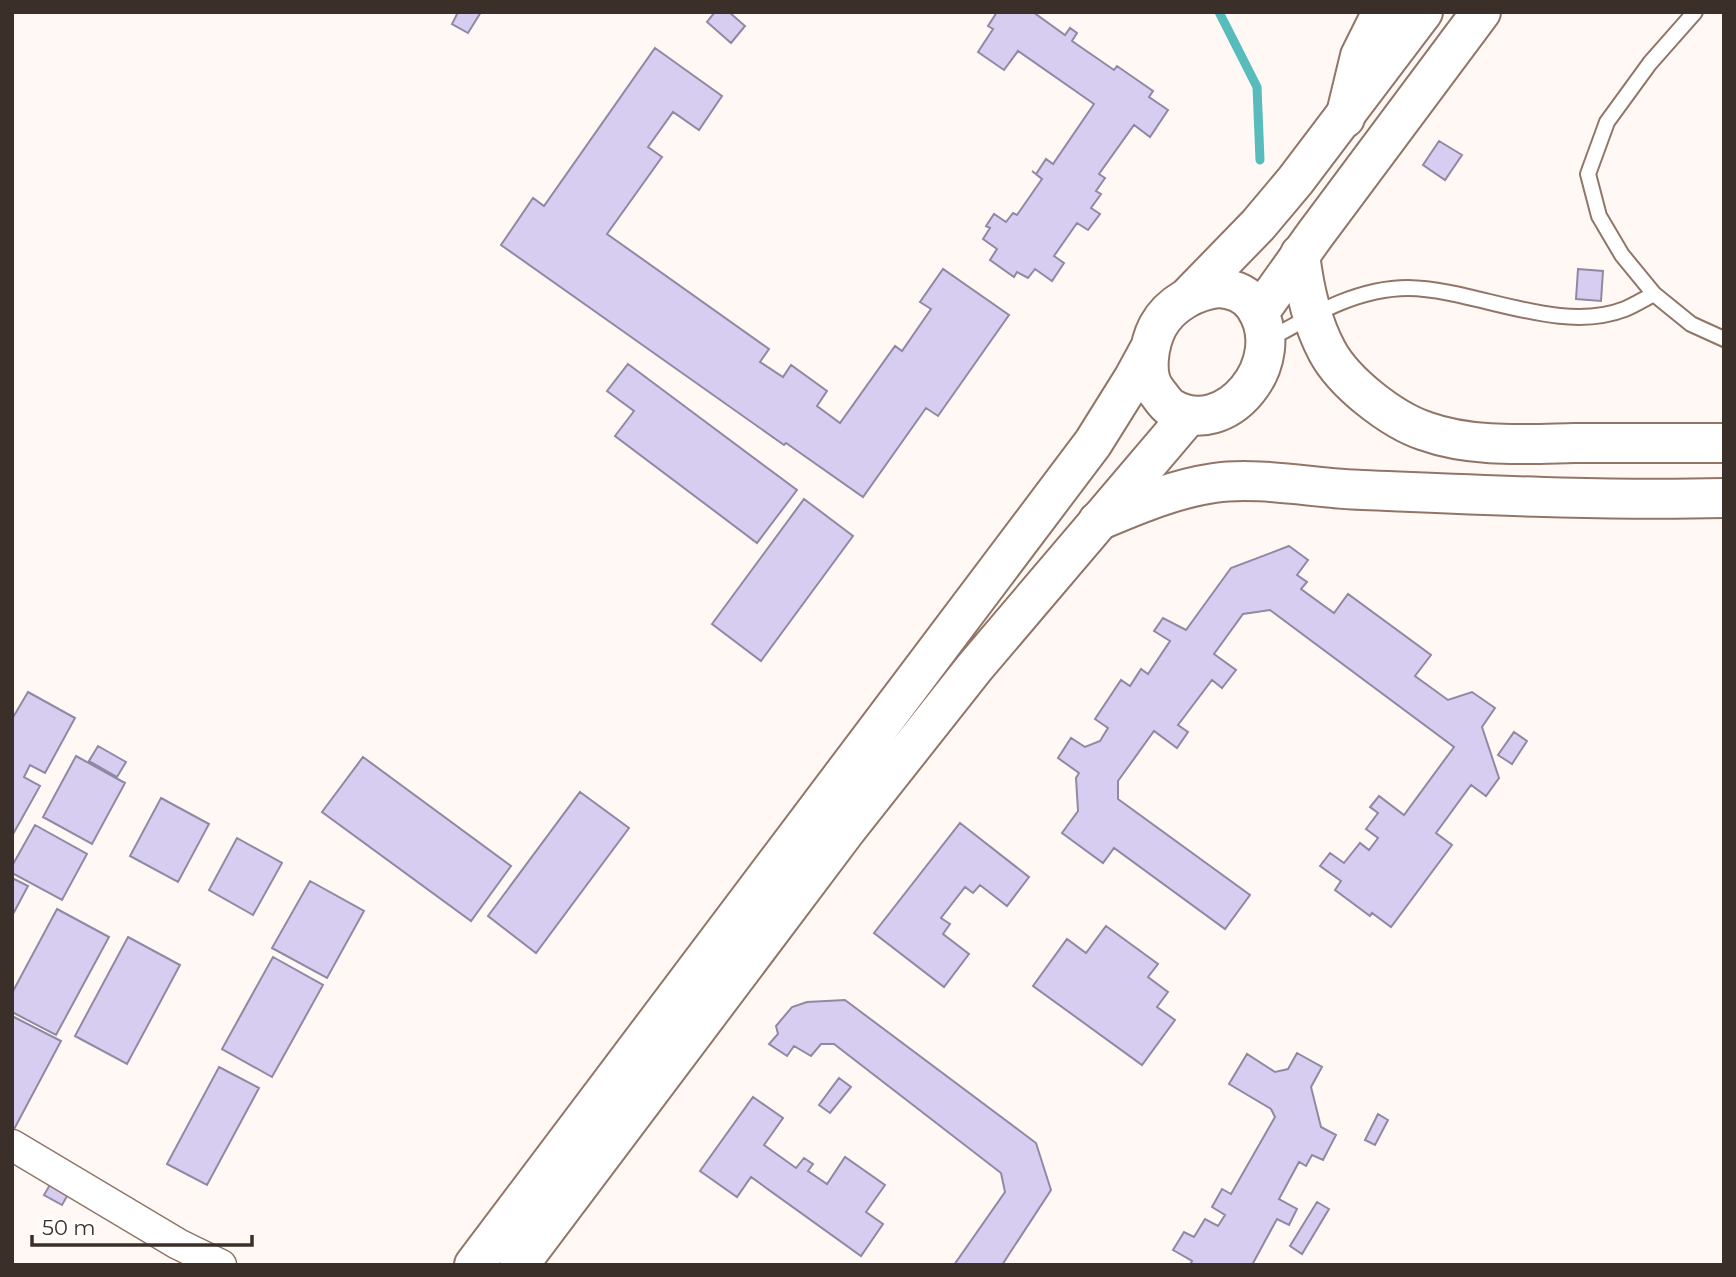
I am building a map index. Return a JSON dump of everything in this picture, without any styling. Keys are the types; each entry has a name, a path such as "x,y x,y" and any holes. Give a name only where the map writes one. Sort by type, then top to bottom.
{"main road":[{"path":"1345,118 1360,56 1382,12"},
{"path":"474,1265 590,1142 789,877 1093,443 1121,401 1151,346 1158,326 1171,309 1189,296 1258,225 1345,118 1423,12"},
{"path":"1263,327 1300,254 1481,12"},
{"path":"1300,254 1303,282 1312,316 1328,354 1356,386 1392,415 1426,431 1466,440 1519,444 1724,443"},
{"path":"1151,346 1149,367 1153,388 1169,407 1189,415 1211,413 1233,404 1251,387 1263,365 1263,327 1252,302 1242,293 1230,289 1209,289 1189,296"},
{"path":"789,877 975,667 1189,415"},
{"path":"1098,521 1152,498 1215,483 1243,481 1329,489 1538,498 1724,498"},
{"path":"519,1265 590,1142"}],"street":[{"path":"12,1144 178,1244 221,1265"}],"lane":[{"path":"1695,12 1650,63 1607,122 1588,174 1599,215 1622,255 1654,294 1691,324 1724,339"},
{"path":"1263,327 1312,316 1342,301 1374,292 1406,288 1439,291 1557,315 1590,317 1624,310 1654,294"}],"building":[{"path":"458,12 481,12 468,33 452,24"},
{"path":"715,12 729,12 745,26 731,43 707,22"},
{"path":"997,12 1033,12 1065,35 1070,28 1077,33 1072,41 1114,70 1117,66 1153,91 1149,97 1168,110 1150,137 1134,125 1099,174 1105,178 1096,191 1101,194 1091,208 1100,214 1088,230 1077,223 1054,256 1064,263 1052,281 1035,269 1028,278 1017,272 1014,277 990,260 997,249 983,239 990,228 986,226 994,214 1006,222 1013,213 1017,215 1042,179 1032,171 1036,174 1046,159 1053,164 1094,104 1018,51 1004,70 978,52 993,29 988,26"},
{"path":"655,48 722,96 699,130 673,112 648,147 662,157 607,234 769,349 760,362 783,377 791,365 827,391 817,406 840,423 895,346 902,351 931,309 920,302 943,269 1009,315 938,416 926,408 863,497 786,443 784,445 501,245 533,198 544,206"},
{"path":"1439,141 1462,155 1445,180 1423,165"},
{"path":"1578,269 1603,271 1601,301 1576,299"},
{"path":"628,364 797,490 757,543 615,436 634,411 607,391"},
{"path":"804,499 853,536 761,661 712,624"},
{"path":"1289,546 1308,560 1297,575 1307,582 1301,589 1334,613 1348,594 1431,655 1415,676 1448,700 1472,692 1495,708 1482,727 1499,778 1486,796 1471,785 1436,833 1452,845 1391,927 1372,913 1370,916 1335,890 1341,881 1320,866 1330,853 1344,863 1360,843 1369,850 1378,838 1366,829 1378,813 1370,807 1379,796 1404,815 1454,747 1270,610 1243,614 1214,654 1236,670 1222,688 1212,680 1178,725 1188,732 1177,748 1154,731 1118,781 1118,799 1250,895 1225,929 1114,848 1103,863 1062,833 1078,811 1076,778 1079,773 1058,758 1071,738 1085,747 1100,741 1108,728 1095,719 1121,680 1130,686 1141,669 1148,674 1170,641 1154,631 1163,618 1186,630 1231,568"},
{"path":"28,692 75,718 45,773 30,765 24,777 40,786 12,836 12,719"},
{"path":"1514,732 1527,741 1512,764 1498,755"},
{"path":"98,746 126,762 117,777 89,761"},
{"path":"76,756 125,783 92,844 43,817"},
{"path":"363,757 511,866 471,921 322,812"},
{"path":"580,792 629,828 536,953 488,916"},
{"path":"161,798 209,824 178,882 130,856"},
{"path":"960,823 1029,877 1007,906 980,885 973,893 965,887 941,918 950,924 943,934 969,954 944,987 874,933"},
{"path":"35,825 87,854 62,900 12,873 12,866"},
{"path":"237,838 282,863 253,915 209,890"},
{"path":"12,878 28,886 12,916"},
{"path":"310,881 364,911 327,978 272,948"},
{"path":"57,909 109,937 56,1035 12,1012 12,993"},
{"path":"1106,926 1158,964 1148,977 1168,992 1157,1007 1175,1020 1142,1065 1033,986 1067,939 1086,953"},
{"path":"128,937 180,965 127,1064 75,1036"},
{"path":"273,957 323,985 272,1077 222,1049"},
{"path":"845,1000 1036,1143 1051,1190 1002,1265 954,1265 1005,1192 1001,1173 834,1044 821,1044 811,1056 794,1046 787,1056 769,1044 778,1034 776,1026 792,1007 807,1002"},
{"path":"12,1016 61,1041 12,1133"},
{"path":"1297,1053 1322,1067 1311,1087 1321,1127 1336,1135 1323,1160 1312,1155 1306,1166 1299,1162 1279,1199 1297,1209 1289,1225 1277,1219 1252,1265 1190,1265 1192,1261 1173,1250 1184,1232 1194,1237 1205,1219 1218,1226 1225,1215 1212,1207 1222,1189 1231,1194 1275,1117 1271,1109 1229,1084 1247,1054 1275,1072 1288,1069"},
{"path":"219,1067 259,1088 207,1185 167,1164"},
{"path":"839,1078 851,1087 830,1113 819,1105"},
{"path":"753,1097 783,1118 764,1145 796,1168 804,1158 813,1164 808,1171 827,1184 845,1157 885,1185 866,1212 883,1224 861,1256 751,1177 737,1197 700,1171"},
{"path":"1378,1114 1388,1120 1375,1145 1365,1140"},
{"path":"55,1176 73,1186 62,1205 44,1195"},
{"path":"1317,1202 1329,1209 1302,1254 1290,1246"}],"waterway":[{"path":"1219,12 1257,87 1260,160"}]}
